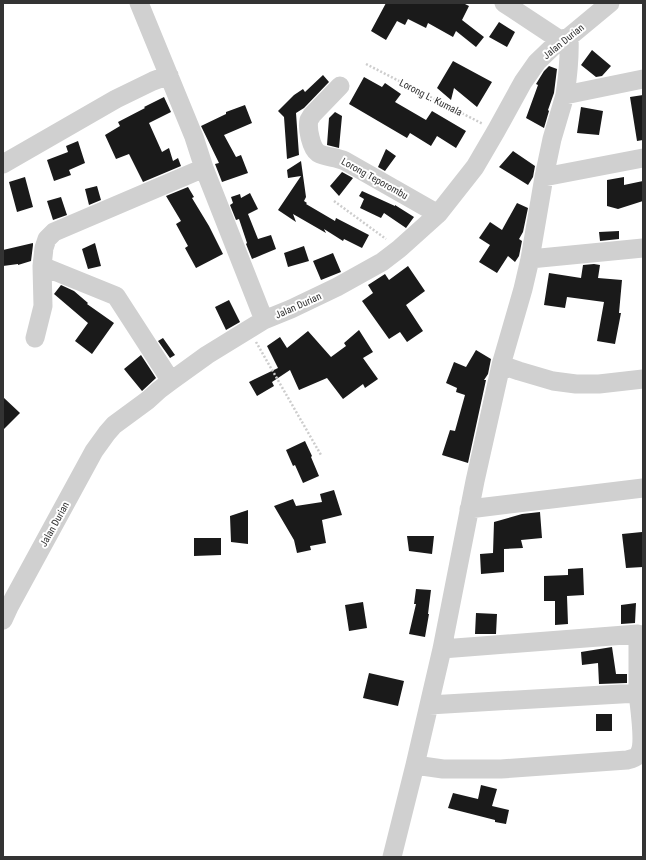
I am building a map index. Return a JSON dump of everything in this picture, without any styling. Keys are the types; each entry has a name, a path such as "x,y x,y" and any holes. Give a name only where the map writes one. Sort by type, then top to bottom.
{"street":[{"path":"139,3 194,137 257,325"},
{"path":"392,857 442,649 469,509 501,365 530,259 544,177 552,139 565,95 569,66 570,52 564,39 504,3"},
{"name":"Jalan Durian","path":"3,620 94,451 114,425 207,355 257,325 337,287 382,262 399,249 438,214 475,167 523,82 537,62 610,3"},
{"path":"3,164 116,99 153,81 168,76"},
{"path":"565,95 643,79"},
{"name":"Lorong Teporombu","path":"340,86 309,120 308,128 313,147 316,152 345,161 438,214"},
{"path":"544,177 643,158"},
{"path":"34,338 43,306 42,266 44,248 47,239 54,232 204,168"},
{"path":"530,259 643,248"},
{"path":"42,266 116,296 171,381"},
{"path":"501,365 553,381 576,384 599,384 643,379"},
{"path":"469,509 643,488"},
{"path":"415,765 443,769 501,769 627,760 641,755 642,733 638,693 640,634 442,649"},
{"path":"429,705 638,693"}],"path":[{"name":"Lorong L. Kumala","path":"366,64 496,131"},
{"path":"334,201 399,249"},
{"path":"257,325 321,455"}],"building":[{"path":"386,3 463,3 469,6 462,20 484,37 476,47 456,31 453,37 428,23 426,28 408,19 405,25 397,21 386,40 371,31"},
{"path":"499,22 515,32 507,47 489,37"},
{"path":"592,50 611,66 602,76 596,77 581,65"},
{"path":"453,61 492,82 477,107 454,88 451,100 437,88"},
{"path":"549,66 557,69 554,93 544,128 526,118 538,85 536,84"},
{"path":"323,75 329,82 304,108 296,113 299,155 287,159 284,117 278,111 294,95 303,89 305,92"},
{"path":"364,77 382,87 385,83 401,94 395,102 426,120 432,111 466,131 456,148 437,136 431,146 410,133 407,138 349,104"},
{"path":"643,95 643,140 637,141 630,97"},
{"path":"164,97 171,112 149,123 162,152 169,148 173,161 178,158 181,166 143,182 129,154 116,159 105,135 120,126 118,122"},
{"path":"245,105 252,123 224,135 236,157 241,155 248,173 222,182 215,164 219,163 201,126 226,114 226,112"},
{"path":"581,107 603,111 599,135 577,133"},
{"path":"335,112 342,116 339,148 327,145 329,118"},
{"path":"78,141 85,163 69,170 71,175 54,181 47,160 68,152 66,146"},
{"path":"386,149 396,156 385,171 378,167"},
{"path":"513,151 535,166 533,177 528,185 499,167"},
{"path":"301,161 306,197 304,201 307,203 306,204 335,221 336,218 369,235 362,248 344,239 343,241 324,229 326,233 293,214 296,222 278,210 301,176 288,178 287,170"},
{"path":"342,172 353,178 339,196 330,186"},
{"path":"25,177 33,207 17,212 9,182"},
{"path":"624,177 624,185 643,181 643,201 618,209 607,206 607,180"},
{"path":"97,186 101,200 89,205 85,189"},
{"path":"188,187 194,197 192,198 209,226 223,254 196,268 185,248 188,246 176,224 181,221 166,196"},
{"path":"362,191 395,205 414,217 406,228 384,213 381,218 360,208 364,199 359,196"},
{"path":"250,193 258,209 248,214 258,239 271,235 276,249 252,259 239,219 236,220 230,205 233,203 231,197 240,194 241,198"},
{"path":"61,197 67,215 53,220 47,201"},
{"path":"517,203 528,208 523,232 519,239 522,241 519,256 515,262 508,256 497,273 479,262 490,245 479,238 490,222 502,230"},
{"path":"619,231 619,239 600,241 599,232"},
{"path":"33,243 31,261 18,265 3,266 3,250"},
{"path":"95,243 101,266 88,269 82,249"},
{"path":"304,246 309,261 288,267 284,253"},
{"path":"333,253 341,272 321,280 313,261"},
{"path":"583,265 600,265 598,278 622,280 619,313 621,313 615,344 597,341 604,302 567,297 565,308 544,305 549,273 581,278"},
{"path":"408,266 425,291 406,305 423,331 407,342 400,332 389,339 362,301 373,293 368,285 385,274 389,280"},
{"path":"61,285 74,291 88,303 87,304 114,323 92,354 75,341 88,323 54,294"},
{"path":"229,300 240,322 226,330 215,307"},
{"path":"359,330 373,352 363,358 378,379 365,388 363,384 343,399 327,378 299,390 290,370 272,382 274,386 257,396 249,382 278,368 267,346 280,337 287,348 308,331 331,357 346,346 344,343"},
{"path":"163,338 175,355 170,358 158,341"},
{"path":"476,350 491,359 488,374 484,380 486,380 468,463 442,455 450,430 455,431 465,395 456,392 457,388 446,383 454,362 466,367"},
{"path":"141,355 156,378 142,391 124,369"},
{"path":"3,397 20,413 3,430"},
{"path":"305,441 319,476 303,483 286,450"},
{"path":"334,490 342,515 322,520 326,543 310,546 311,550 297,553 294,540 274,506 293,499 296,506 322,502 320,494"},
{"path":"248,510 248,544 231,542 230,516"},
{"path":"540,512 542,538 521,540 523,548 504,549 504,572 481,574 480,554 493,553 494,522 522,514"},
{"path":"642,532 643,567 626,568 622,534"},
{"path":"407,536 434,536 432,554 409,551"},
{"path":"194,538 221,538 221,555 194,556"},
{"path":"583,568 584,595 567,596 568,624 555,625 555,601 544,601 544,576 568,575 568,569"},
{"path":"416,589 431,590 425,637 409,634 416,604 414,604"},
{"path":"363,602 367,628 349,631 345,605"},
{"path":"636,603 635,623 621,624 621,605"},
{"path":"476,613 497,614 496,634 475,634"},
{"path":"612,647 616,674 627,674 627,683 599,684 598,663 582,665 581,652"},
{"path":"369,673 404,681 398,706 363,698"},
{"path":"596,714 612,714 612,731 596,731"},
{"path":"481,785 497,789 492,806 509,810 506,824 448,808 453,793 478,799"}]}
